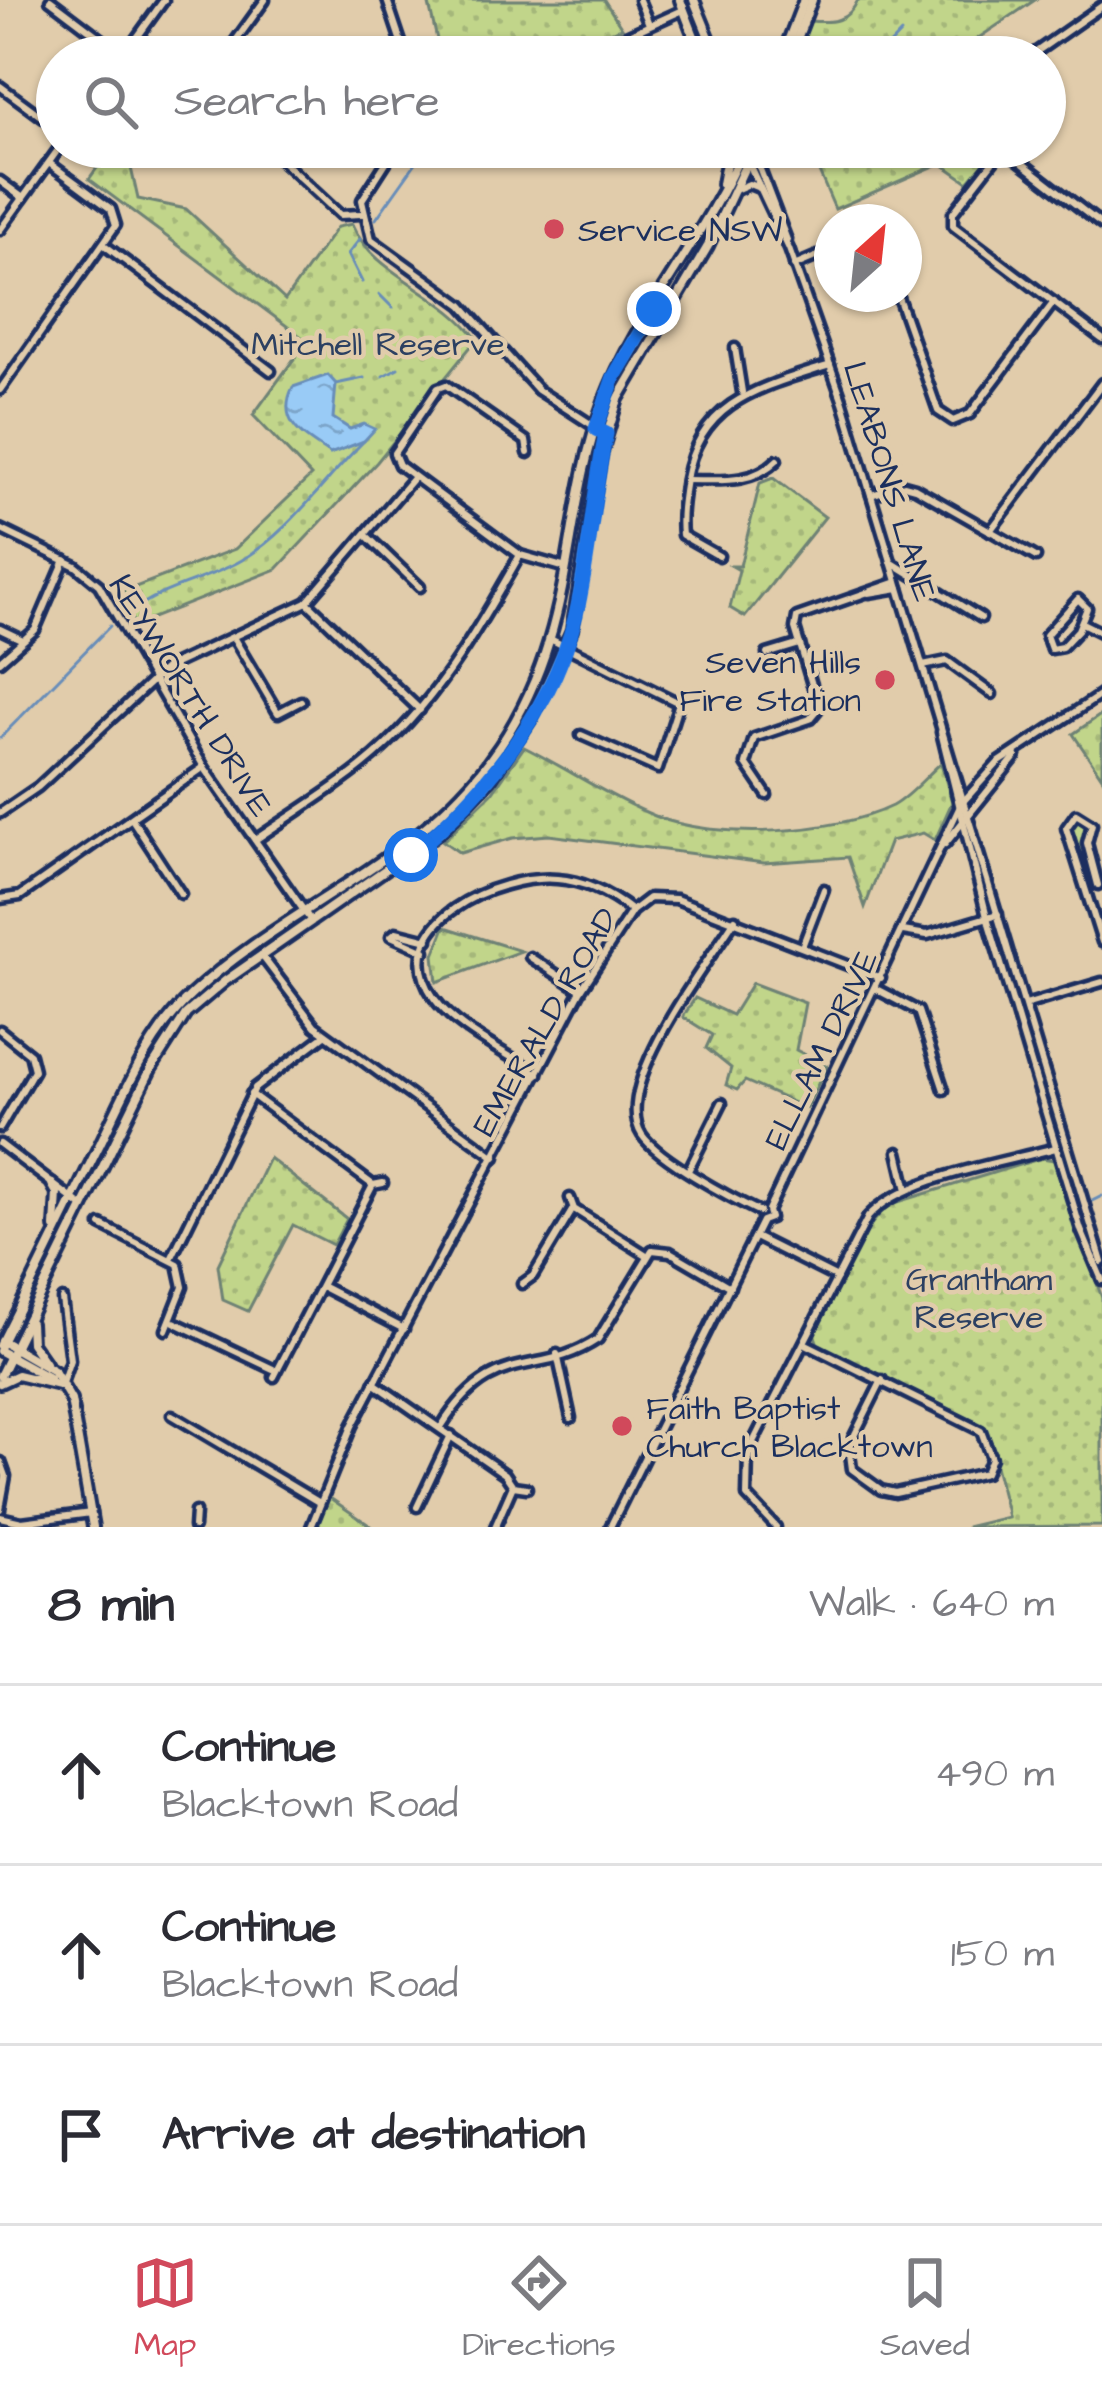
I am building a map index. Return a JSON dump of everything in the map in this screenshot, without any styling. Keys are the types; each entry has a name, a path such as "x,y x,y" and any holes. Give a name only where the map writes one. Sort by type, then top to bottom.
{"main road":[{"path":"694,0 709,36"},
{"path":"794,36 808,0"},
{"path":"682,5 694,36"},
{"path":"715,209 724,168"},
{"path":"58,1382 17,1375 0,1379 6,1349 55,1235 134,1075 185,1000 410,842 460,798 523,706 552,640 596,429 630,345 737,168"},
{"path":"6,1349 30,1316 151,1069 183,1019 206,995 411,855 474,799 532,717 567,645 588,556 606,434 629,374 698,265 745,168"},
{"path":"52,1184 58,1200 55,1235"},
{"path":"30,1316 29,1340 76,1412 93,1527"},
{"path":"6,1349 45,1364"},
{"path":"6,1349 58,1382"}],"street":[{"path":"50,0 98,36"},
{"path":"138,36 164,0"},
{"path":"239,36 265,0"},
{"path":"388,0 399,36"},
{"path":"639,0 649,26"},
{"path":"626,36 682,5"},
{"path":"1059,36 1102,6"},
{"path":"0,86 36,113"},
{"path":"0,230 45,168"},
{"path":"0,391 103,244 117,215 56,168"},
{"path":"290,168 340,215 362,214"},
{"path":"381,168 366,190 362,214 377,245 456,300 518,373 606,434"},
{"name":"LEABONS LANE","path":"751,168 788,249"},
{"name":"LEABONS LANE","path":"756,168 830,365 965,806"},
{"path":"988,168 953,213 952,223 1102,339"},
{"path":"1030,168 1102,225"},
{"path":"0,182 23,198"},
{"path":"735,190 749,184 762,190"},
{"path":"103,244 271,371"},
{"path":"794,266 814,258"},
{"path":"903,312 938,410 956,421 970,413 1054,302"},
{"path":"735,348 743,393"},
{"path":"718,556 682,535 686,480 701,433 743,393 830,365"},
{"path":"990,531 1102,383"},
{"path":"528,453 526,441 446,385 438,388 394,447 398,465 520,555 569,569"},
{"path":"686,480 737,481 764,473 777,460"},
{"path":"0,812 38,787 154,680 307,602 368,537 414,477"},
{"path":"872,496 904,485 1036,557"},
{"name":"KEYWORTH DRIVE","path":"0,529 65,560 99,585 204,767 312,923"},
{"path":"368,537 420,587"},
{"path":"255,840 362,766 420,710 453,667 520,555"},
{"path":"0,661 35,630 65,560"},
{"path":"891,562 981,618"},
{"path":"767,796 746,764 754,738 810,719 819,708 797,617 898,585"},
{"path":"1075,599 1088,608 1082,623 1059,650 1046,644 1046,634 1075,599"},
{"path":"307,602 420,710"},
{"path":"1082,623 1102,633"},
{"path":"0,629 22,640"},
{"path":"233,637 278,713 301,701"},
{"path":"552,640 671,695 680,708 658,769 581,735"},
{"path":"767,654 800,644"},
{"path":"922,666 947,661 992,694"},
{"path":"958,772 973,778 985,775 1102,694"},
{"name":"LEABONS LANE","path":"941,728 965,806"},
{"path":"943,847 965,806 1018,753"},
{"path":"0,899 20,896 204,767"},
{"path":"903,931 943,847 985,775"},
{"path":"965,806 987,917 1055,1148 1102,1280"},
{"path":"965,806 1102,1262"},
{"path":"1085,890 1100,885 1087,843 1092,824 1076,814 1066,829 1085,890 1102,942"},
{"path":"132,819 182,894"},
{"path":"952,834 971,839"},
{"path":"538,1074 436,1000 423,974 428,940 461,902 531,880 587,884 632,911"},
{"path":"803,944 824,889"},
{"name":"EMERALD ROAD","path":"311,1527 374,1383 581,990 632,911 662,895 803,944 881,978"},
{"name":"ELLAM DRIVE","path":"610,1527 903,931 927,935 998,914"},
{"path":"735,920 633,1094 641,1134 763,1214"},
{"path":"425,951 391,936 396,932 428,940"},
{"path":"262,956 326,1035 495,1157"},
{"path":"530,957 581,990"},
{"path":"1016,1006 1102,982"},
{"path":"876,989 918,1011 944,1090"},
{"path":"0,1030 30,1054 34,1070 0,1128"},
{"path":"172,1257 251,1094 326,1035"},
{"path":"251,1094 373,1185 383,1183"},
{"path":"689,1169 722,1102"},
{"path":"0,1144 84,1208"},
{"path":"776,1527 752,1506 744,1467 868,1217 881,1202 907,1190 1066,1145"},
{"path":"898,1152 907,1190"},
{"path":"174,1322 274,1373 373,1185"},
{"path":"570,1198 574,1209 645,1254 670,1252 730,1287"},
{"path":"522,1284 533,1276 574,1209"},
{"path":"100,1225 172,1257 184,1281 174,1322 166,1330"},
{"path":"755,1238 837,1278"},
{"path":"441,1427 464,1395 500,1370 598,1339 645,1254"},
{"path":"323,1287 404,1329"},
{"path":"58,1382 70,1360 62,1299"},
{"path":"804,1342 882,1380 981,1431 991,1458 985,1473 895,1493 881,1490 852,1469 849,1447 882,1380"},
{"path":"557,1354 571,1418"},
{"path":"374,1383 441,1427 513,1486 527,1488"},
{"path":"172,1415 320,1503"},
{"path":"417,1507 451,1435"},
{"path":"1,1462 6,1476 0,1513 22,1522 91,1514"},
{"path":"495,1527 513,1486"},
{"path":"194,1527 195,1512"}],"green space":[{"path":"428,0 604,0 622,28 598,36 436,36"},
{"path":"858,0 1035,0 981,36 805,36 810,21 838,20"},
{"name":"Mitchell Reserve","path":"97,168 131,168 138,199 186,209 285,300 337,227 352,224 376,257 447,309 477,339 377,462 277,569 135,625 117,594 235,549 311,476 253,415 307,341 89,179"},
{"path":"817,168 929,168 847,204 833,204"},
{"path":"948,168 980,168 968,182"},
{"path":"773,478 825,517 745,617 730,608 739,570 732,566 740,566 760,483"},
{"path":"1102,714 1102,777 1073,734"},
{"path":"524,747 638,809 709,829 774,831 868,815 899,802 941,763 952,802 935,840 923,833 890,841 865,907 848,857 764,863 549,835 513,838 460,853 443,841 492,793"},
{"path":"1074,817 1089,825 1084,847 1091,883 1068,828"},
{"path":"445,927 521,951 437,982 434,955"},
{"path":"752,983 805,1003 796,1050 827,1066 806,1108 745,1081 737,1090 726,1085 731,1068 706,1048 712,1035 683,1017 695,998 732,1015"},
{"path":"269,1158 347,1219 333,1245 293,1225 248,1311 223,1300 218,1265"},
{"name":"Grantham Reserve","path":"1042,1158 1054,1160 1102,1298 1102,1526 966,1527 1008,1517 986,1431 818,1345 814,1333 861,1236 888,1205"},
{"path":"327,1496 372,1527 315,1527"}],"water":[{"path":"328,375 336,384 333,418 350,429 364,424 375,429 364,441 330,454 295,427 288,410 293,387"}],"waterway":[{"path":"898,36 901,33"},
{"path":"376,219 412,168"},
{"path":"360,239 348,254 362,282"},
{"path":"379,294 393,308"},
{"path":"383,376 398,368"},
{"path":"336,384 364,378"},
{"path":"130,613 259,548 364,441"},
{"path":"0,738 110,626"},
{"path":"1092,1201 1102,1196"}],"place":[{"name":"Service NSW","path":"554,229"},
{"name":"Seven Hills Fire Station","path":"885,680"},
{"name":"Faith Baptist Church Blacktown","path":"622,1426"}],"route":[{"path":"411,855 490,780 532,717 556,670 572,630 588,556 606,434 596,429 601,409 630,345 654,309"}]}
